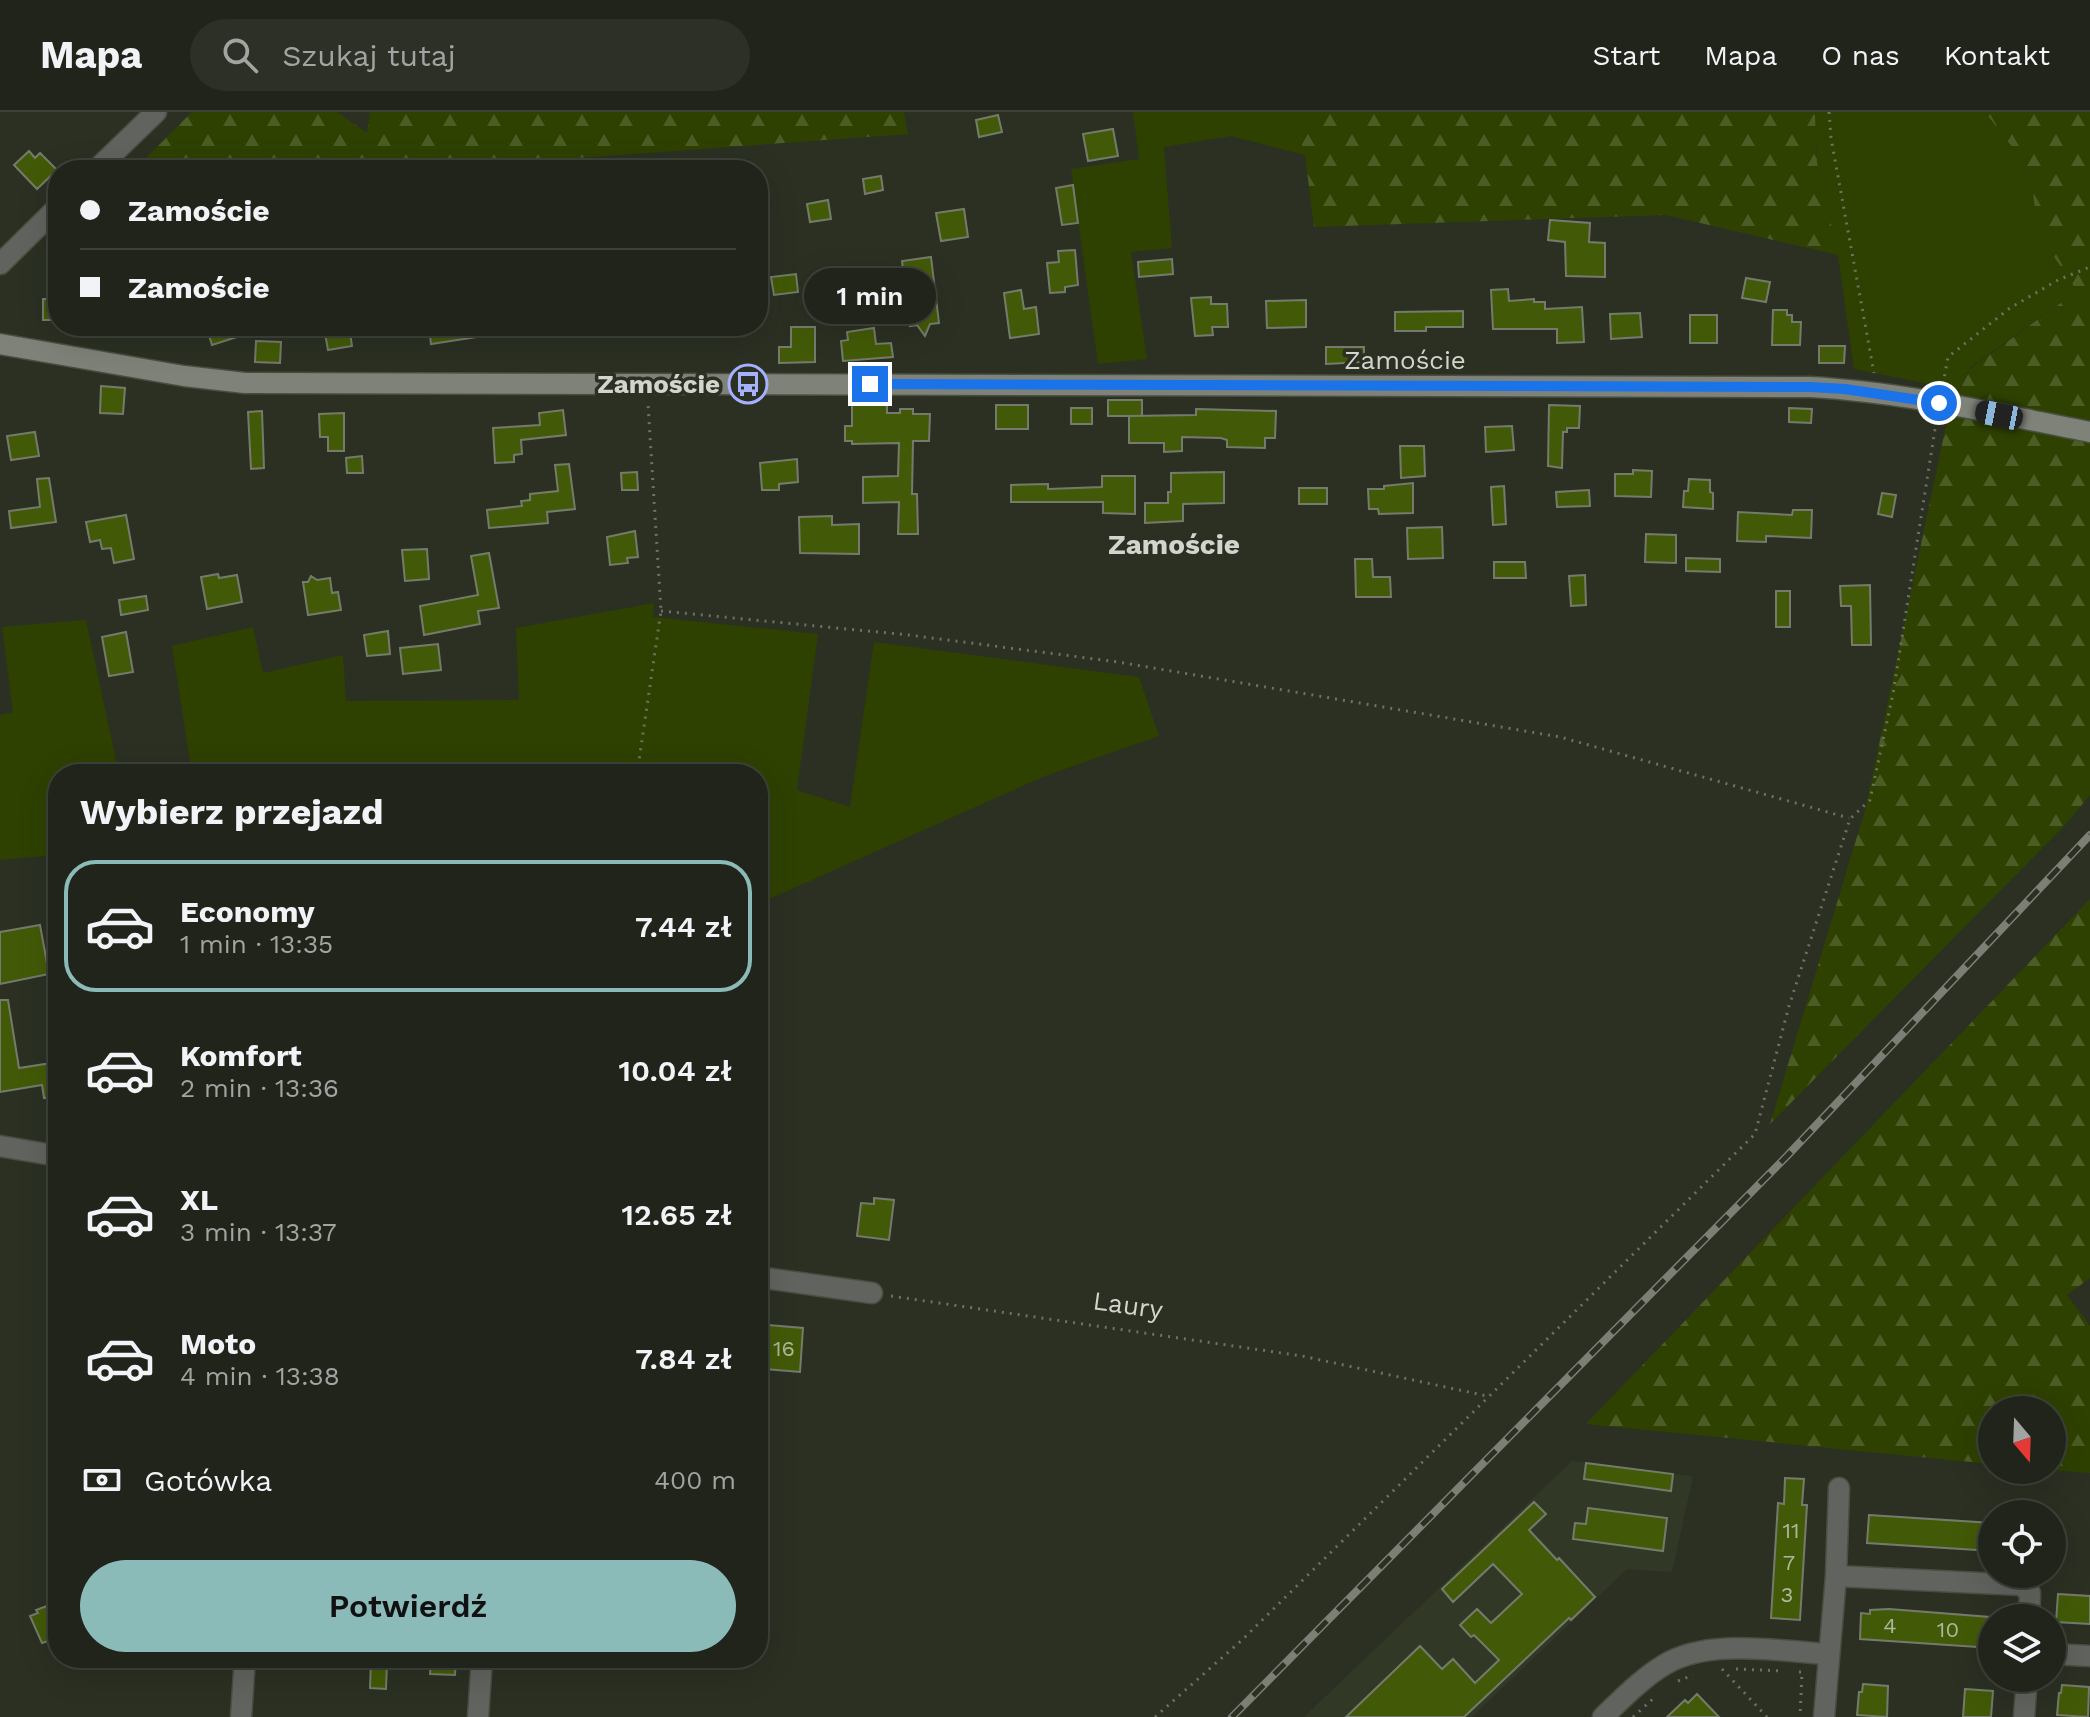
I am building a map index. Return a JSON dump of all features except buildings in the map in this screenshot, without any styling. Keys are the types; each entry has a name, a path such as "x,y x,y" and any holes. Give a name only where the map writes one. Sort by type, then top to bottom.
{"street":[{"path":"106,160 156,112"},
{"path":"0,264 48,217"},
{"name":"Zamoście","path":"0,344 184,376 245,383 1810,387 1939,403 2090,432"},
{"path":"0,1146 48,1154"},
{"path":"768,1278 872,1293"},
{"path":"1824,1717 1836,1576 1839,1488"},
{"path":"1836,1576 2021,1585 2030,1593 2030,1604"},
{"path":"1603,1717 1665,1664 1689,1655 1726,1649 1828,1654"},
{"path":"2066,1655 2090,1656"},
{"path":"241,1717 244,1668"},
{"path":"478,1717 481,1668"},
{"path":"2024,1717 2026,1692"}],"path":[{"path":"1829,112 1831,138 1875,379 1872,393"},
{"path":"1155,1717 1242,1640 1755,1134 1789,1006 1850,819 1870,800 1890,709 1948,357 2010,308 2058,280 2090,267"},
{"path":"638,764 661,611 647,384"},
{"path":"661,611 909,635 1118,662 1560,737 1850,819"},
{"name":"Laury","path":"872,1293 1302,1356 1488,1397"},
{"path":"1767,1717 1722,1669 1802,1672 1800,1717"},
{"path":"1667,1686 1695,1674"},
{"path":"1633,1717 1656,1696"}],"shaded area":[{"path":"1572,1461 1693,1476 1672,1572 1627,1569 1472,1717 1304,1717"}],"green space":[{"path":"192,112 337,112 367,133 370,112 904,112 908,134 549,160 144,160"},
{"path":"1133,112 1297,112 1293,117 1305,155 1231,136 1164,147 1172,248 1131,252 1147,359 1098,364 1071,169 1139,159"},
{"path":"1297,112 1815,112 1817,162 1838,255 1666,215 1314,227 1305,155 1292,117"},
{"path":"1815,112 1985,112 2030,170 2038,233 2077,291 1971,367 1959,390 1854,369 1838,256 1817,162"},
{"path":"1985,112 2090,112 2090,795 2065,825 1770,1124 1866,807 1949,411 1971,368 2077,291 2038,233 2030,170"},
{"path":"654,603 653,617 818,634 797,790 850,807 874,642 1139,677 1159,736 1045,776 768,900 768,764 190,764 172,646 253,627 263,673 343,655 346,701 519,700 516,628"},
{"path":"86,620 117,764 48,764 48,856 0,860 0,715 13,712 2,627"},
{"path":"2090,899 2090,1278 2067,1295 2090,1326 2090,1473 2066,1471 2066,1396 1978,1396 1978,1463 1586,1424"}],"railway":[{"path":"1232,1717 1787,1156 2090,835"}],"place":[{"name":"Zamoście","path":"748,384"}],"district":[{"name":"Zamoście","path":"1174,544"}],"route":[{"path":"870,384 1810,387 1939,403"}]}
